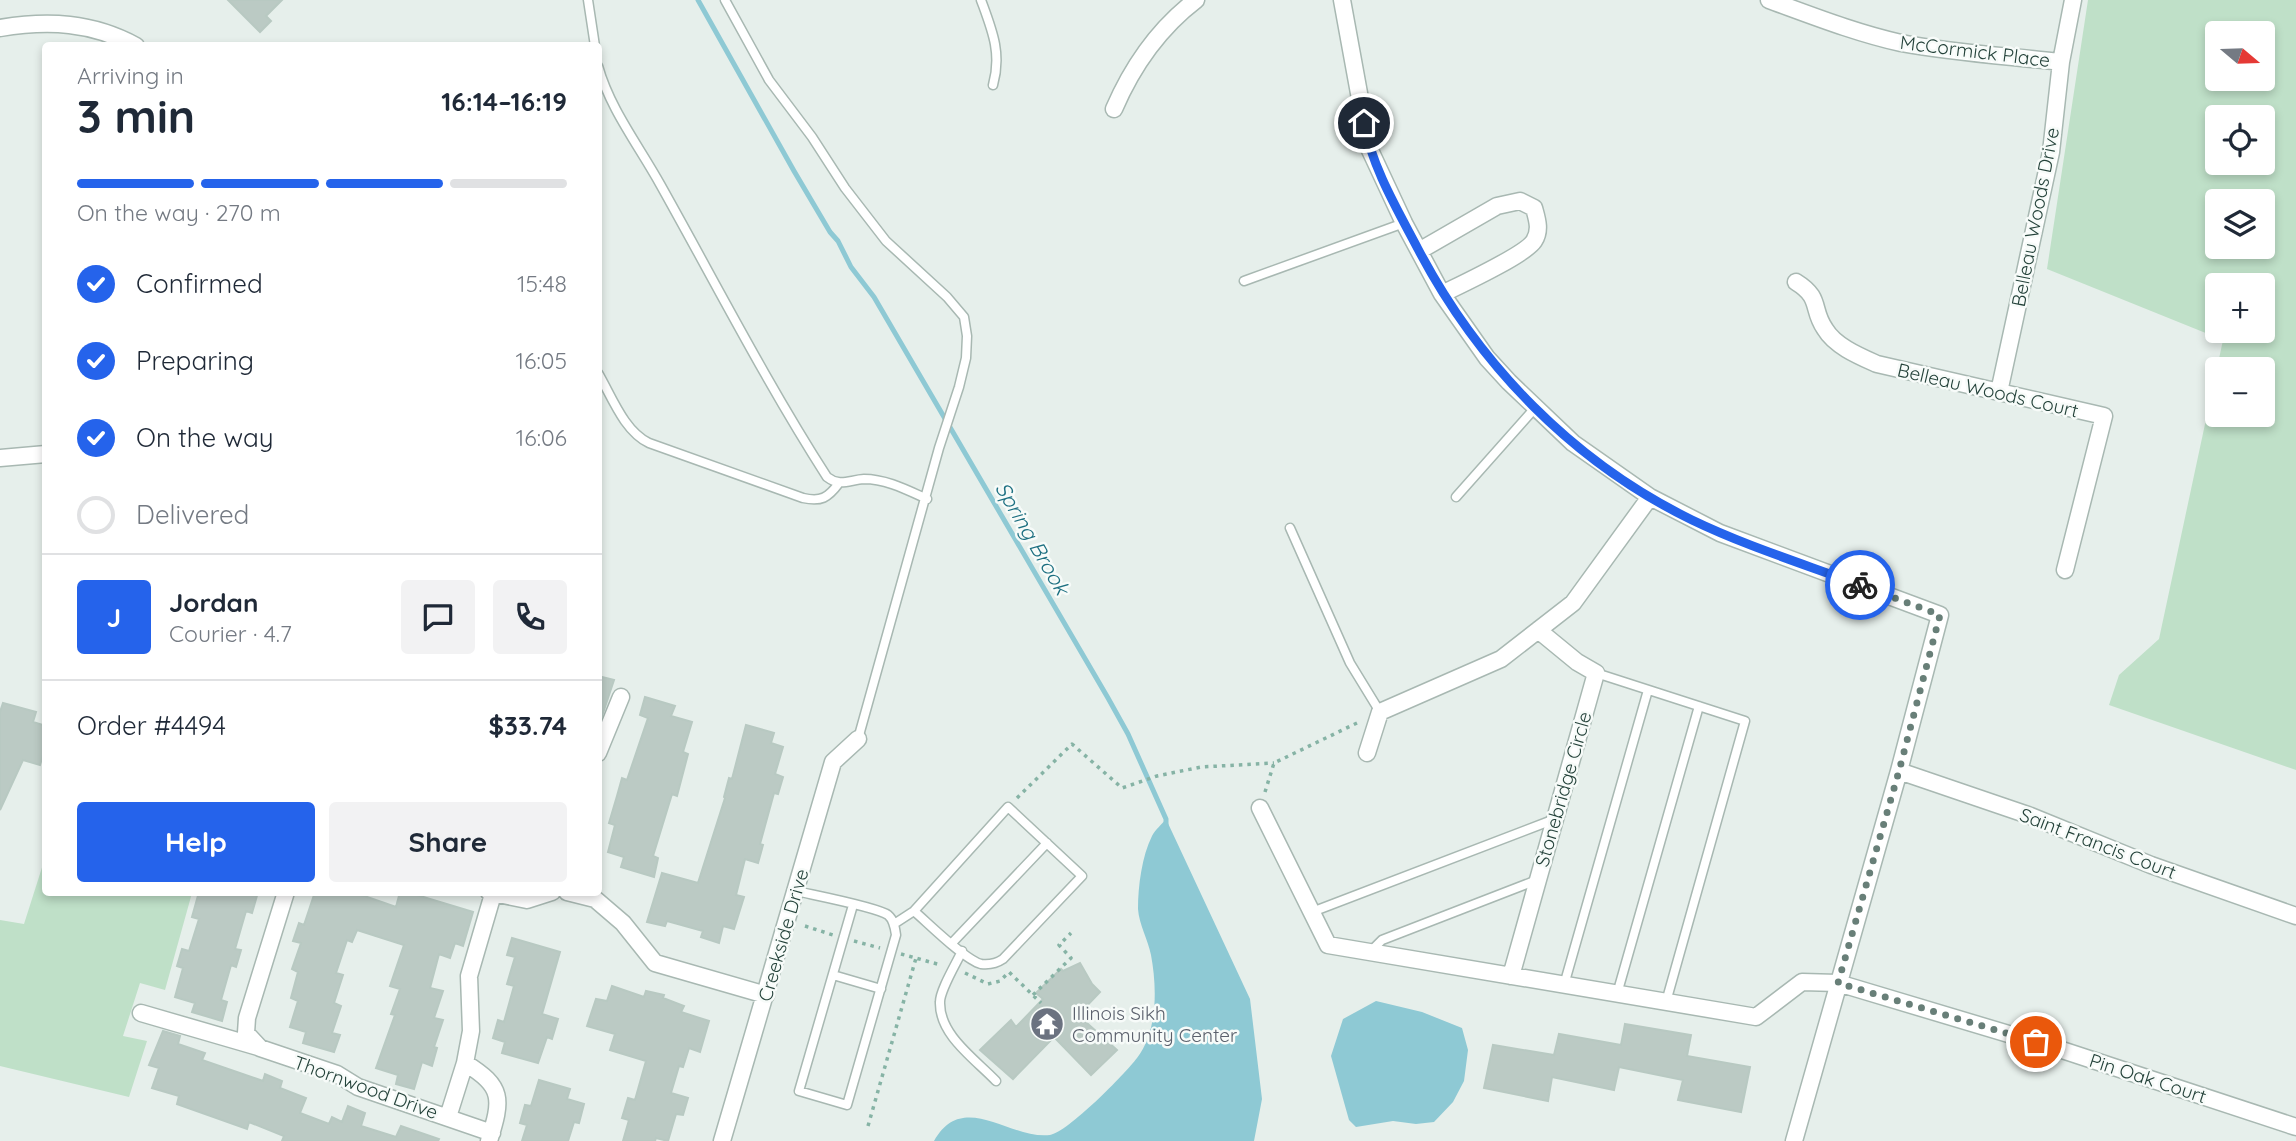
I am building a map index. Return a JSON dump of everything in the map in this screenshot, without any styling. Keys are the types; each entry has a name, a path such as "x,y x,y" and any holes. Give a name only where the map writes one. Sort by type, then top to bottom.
{"street":[{"path":"1114,109 1126,81 1159,33 1196,0"},
{"path":"1342,0 1368,148 1442,294 1488,358 1535,408 1573,443 1650,497 1720,533 1940,615 1899,771 1794,1141"},
{"name":"McCormick Place","path":"1769,0 1839,25 1900,42 1931,48 2060,62"},
{"name":"Belleau Woods Drive","path":"1999,392 2051,152 2060,62 2073,0"},
{"path":"0,28 62,23 97,29 127,42"},
{"path":"1419,251 1497,206 1520,201 1534,208 1539,225 1534,242 1508,261 1442,294"},
{"name":"Belleau Woods Court","path":"1796,282 1816,301 1824,328 1859,356 1900,371 2104,416 2065,570"},
{"path":"0,458 42,454"},
{"path":"1367,753 1380,712 1501,659 1573,603 1650,497"},
{"path":"1538,630 1577,662 1596,673"},
{"name":"Stonebridge Circle","path":"1511,976 1596,673"},
{"path":"602,743 621,697"},
{"name":"Creekside Drive","path":"724,1140 833,762 858,739"},
{"name":"Saint Francis Court","path":"1899,771 2028,815 2151,865 2296,916"},
{"path":"1260,808 1328,945 1756,1017 1802,982 1838,983"},
{"path":"222,1037 246,1025 284,896"},
{"path":"448,1117 465,1063 471,1031 469,976 490,896"},
{"path":"506,896 527,900 540,896"},
{"path":"583,896 595,899 624,923 655,963 766,995"},
{"name":"Pin Oak Court","path":"1838,983 2062,1050 2296,1127"},
{"path":"141,1013 260,1048"},
{"name":"Thornwood Drive","path":"246,1025 260,1048 337,1074 358,1087 448,1117 491,1137"},
{"path":"465,1063 485,1075 497,1091 498,1112 491,1137"}],"lane":[{"path":"588,0 593,42"},
{"path":"725,0 769,80 812,137 845,188 886,241 947,297 964,317 966,358 858,739"},
{"path":"981,0 998,54 998,68 993,85"},
{"path":"602,88 659,183 761,368 827,477 839,483 863,479 886,482 927,499"},
{"path":"1244,281 1404,223"},
{"path":"602,380 629,427 637,437 649,443 815,501 831,495 839,483"},
{"path":"1456,497 1535,408"},
{"path":"1290,528 1350,663 1380,712"},
{"path":"1596,673 1745,721 1666,1002"},
{"path":"1564,985 1648,690"},
{"path":"1617,994 1699,706"},
{"path":"894,924 914,911 1008,807 1082,876 1003,959 996,963 981,964 951,943 914,911"},
{"path":"1312,912 1555,819"},
{"path":"951,943 1047,843"},
{"path":"1370,952 1382,940 1538,880"},
{"path":"796,891 853,905 887,915 894,924 896,935 847,1105 799,1091 853,905"},
{"path":"962,951 939,1000 946,1030 996,1081"},
{"path":"833,975 881,989"}],"path":[{"path":"1008,807 1072,744 1122,788 1157,776 1201,767 1274,763 1380,712"},
{"path":"1260,808 1274,763"},
{"path":"1033,995 1071,958 1059,945 1071,933"},
{"path":"868,1126 916,958"},
{"path":"953,969 988,984 1000,981 1009,972 1041,1003"}],"green space":[{"path":"2088,0 2296,0 2296,770 2109,705 2119,675 2159,639 2205,424 2205,427 2275,427 2275,357 2219,357 2222,343 2275,343 2275,273 2205,273 2205,333 2047,269"},
{"path":"42,867 42,896 191,896 165,990 140,983 123,1036 147,1041 129,1097 0,1066 0,920 24,924"}],"water":[{"path":"1166,819 1250,999 1262,1099 1254,1141 934,1141 946,1126 959,1119 973,1118 1035,1135 1050,1135 1082,1114 1137,1058 1149,1035 1155,995 1151,955 1139,915 1140,881 1143,862 1153,834"},
{"path":"1376,1001 1422,1012 1462,1028 1468,1050 1464,1081 1453,1102 1434,1122 1416,1124 1393,1121 1356,1127 1349,1120 1331,1056 1343,1019"}],"building":[{"path":"228,0 282,0 266,16 271,21 260,32"},
{"path":"602,677 614,680 602,716"},
{"path":"645,697 675,706 671,716 692,722 683,752 688,754 677,796 672,794 653,856 658,858 654,877 621,867 624,857 608,852 615,825 609,823 622,778 627,780 648,718 640,715"},
{"path":"3,703 36,712 33,722 42,725 42,758 40,765 23,760 0,810 0,712"},
{"path":"746,725 774,733 771,743 783,747 775,774 783,777 778,794 774,793 760,844 763,845 758,863 745,859 736,895 744,897 734,929 723,926 719,943 701,937 703,931 667,921 665,926 647,922 662,873 698,883 729,778 732,779"},
{"path":"198,896 257,896 252,913 246,911 235,949 241,950 236,967 231,965 221,1000 227,1002 222,1021 192,1012 195,1003 175,997 183,968 177,966 182,949 189,951 199,919 192,917"},
{"path":"314,896 364,896 396,907 399,896 420,896 473,912 463,946 455,943 450,958 439,954 430,988 443,991 434,1018 443,1020 434,1047 437,1048 432,1066 422,1062 414,1089 396,1084 398,1075 376,1068 395,1015 391,1014 400,989 390,986 404,945 357,930 352,942 347,940 336,973 343,975 334,1003 341,1006 332,1033 340,1035 334,1052 303,1043 306,1032 290,1027 298,1001 291,998 298,972 292,969 301,943 293,941 299,923 304,925"},
{"path":"512,938 560,952 542,1014 558,1019 552,1039 547,1037 538,1063 502,1053 505,1042 493,1038 498,1020 504,1022 514,986 507,984 515,957 507,955"},
{"name":"Illinois Sikh Community Center","path":"1080,963 1100,992 1078,1015 1117,1050 1091,1075 1054,1037 1013,1079 980,1050 1011,1020 1016,1027 1043,999 1036,993 1061,969 1063,971"},
{"path":"612,986 644,997 646,991 664,995 663,998 684,1006 681,1012 709,1021 700,1052 689,1048 683,1067 679,1066 671,1093 688,1098 683,1115 676,1114 668,1141 656,1138 655,1141 623,1141 629,1120 622,1118 628,1098 635,1100 646,1061 610,1050 615,1034 587,1026 596,999 607,1001"},
{"path":"1625,1024 1691,1035 1687,1056 1750,1067 1741,1112 1678,1100 1683,1080 1619,1067 1614,1090 1552,1077 1548,1101 1484,1088 1493,1045 1554,1055 1559,1034 1621,1045"},
{"path":"163,1031 180,1036 178,1044 205,1053 202,1060 263,1081 265,1074 282,1081 280,1088 306,1098 300,1113 329,1124 332,1117 342,1122 348,1106 365,1113 361,1126 396,1137 401,1126 439,1139 282,1141 284,1136 249,1122 247,1129 177,1104 179,1096 152,1088 159,1068 149,1065"},
{"path":"539,1080 570,1089 567,1099 584,1104 579,1123 574,1122 568,1141 522,1141 527,1125 520,1123 525,1105 531,1106"}],"waterway":[{"name":"Spring Brook","path":"698,0 794,171 851,267 874,297 1108,698 1128,734 1166,819 1166,825"}],"way so far":[{"path":"1860,585 1940,615 1899,771 1838,983 2036,1042"}],"place":[{"name":"Illinois Sikh Community Center","path":"1047,1024"}],"route":[{"path":"1364,123 1368,148 1442,294 1488,358 1531,405 1601,464 1650,497 1690,519 1720,533 1860,585"}]}
